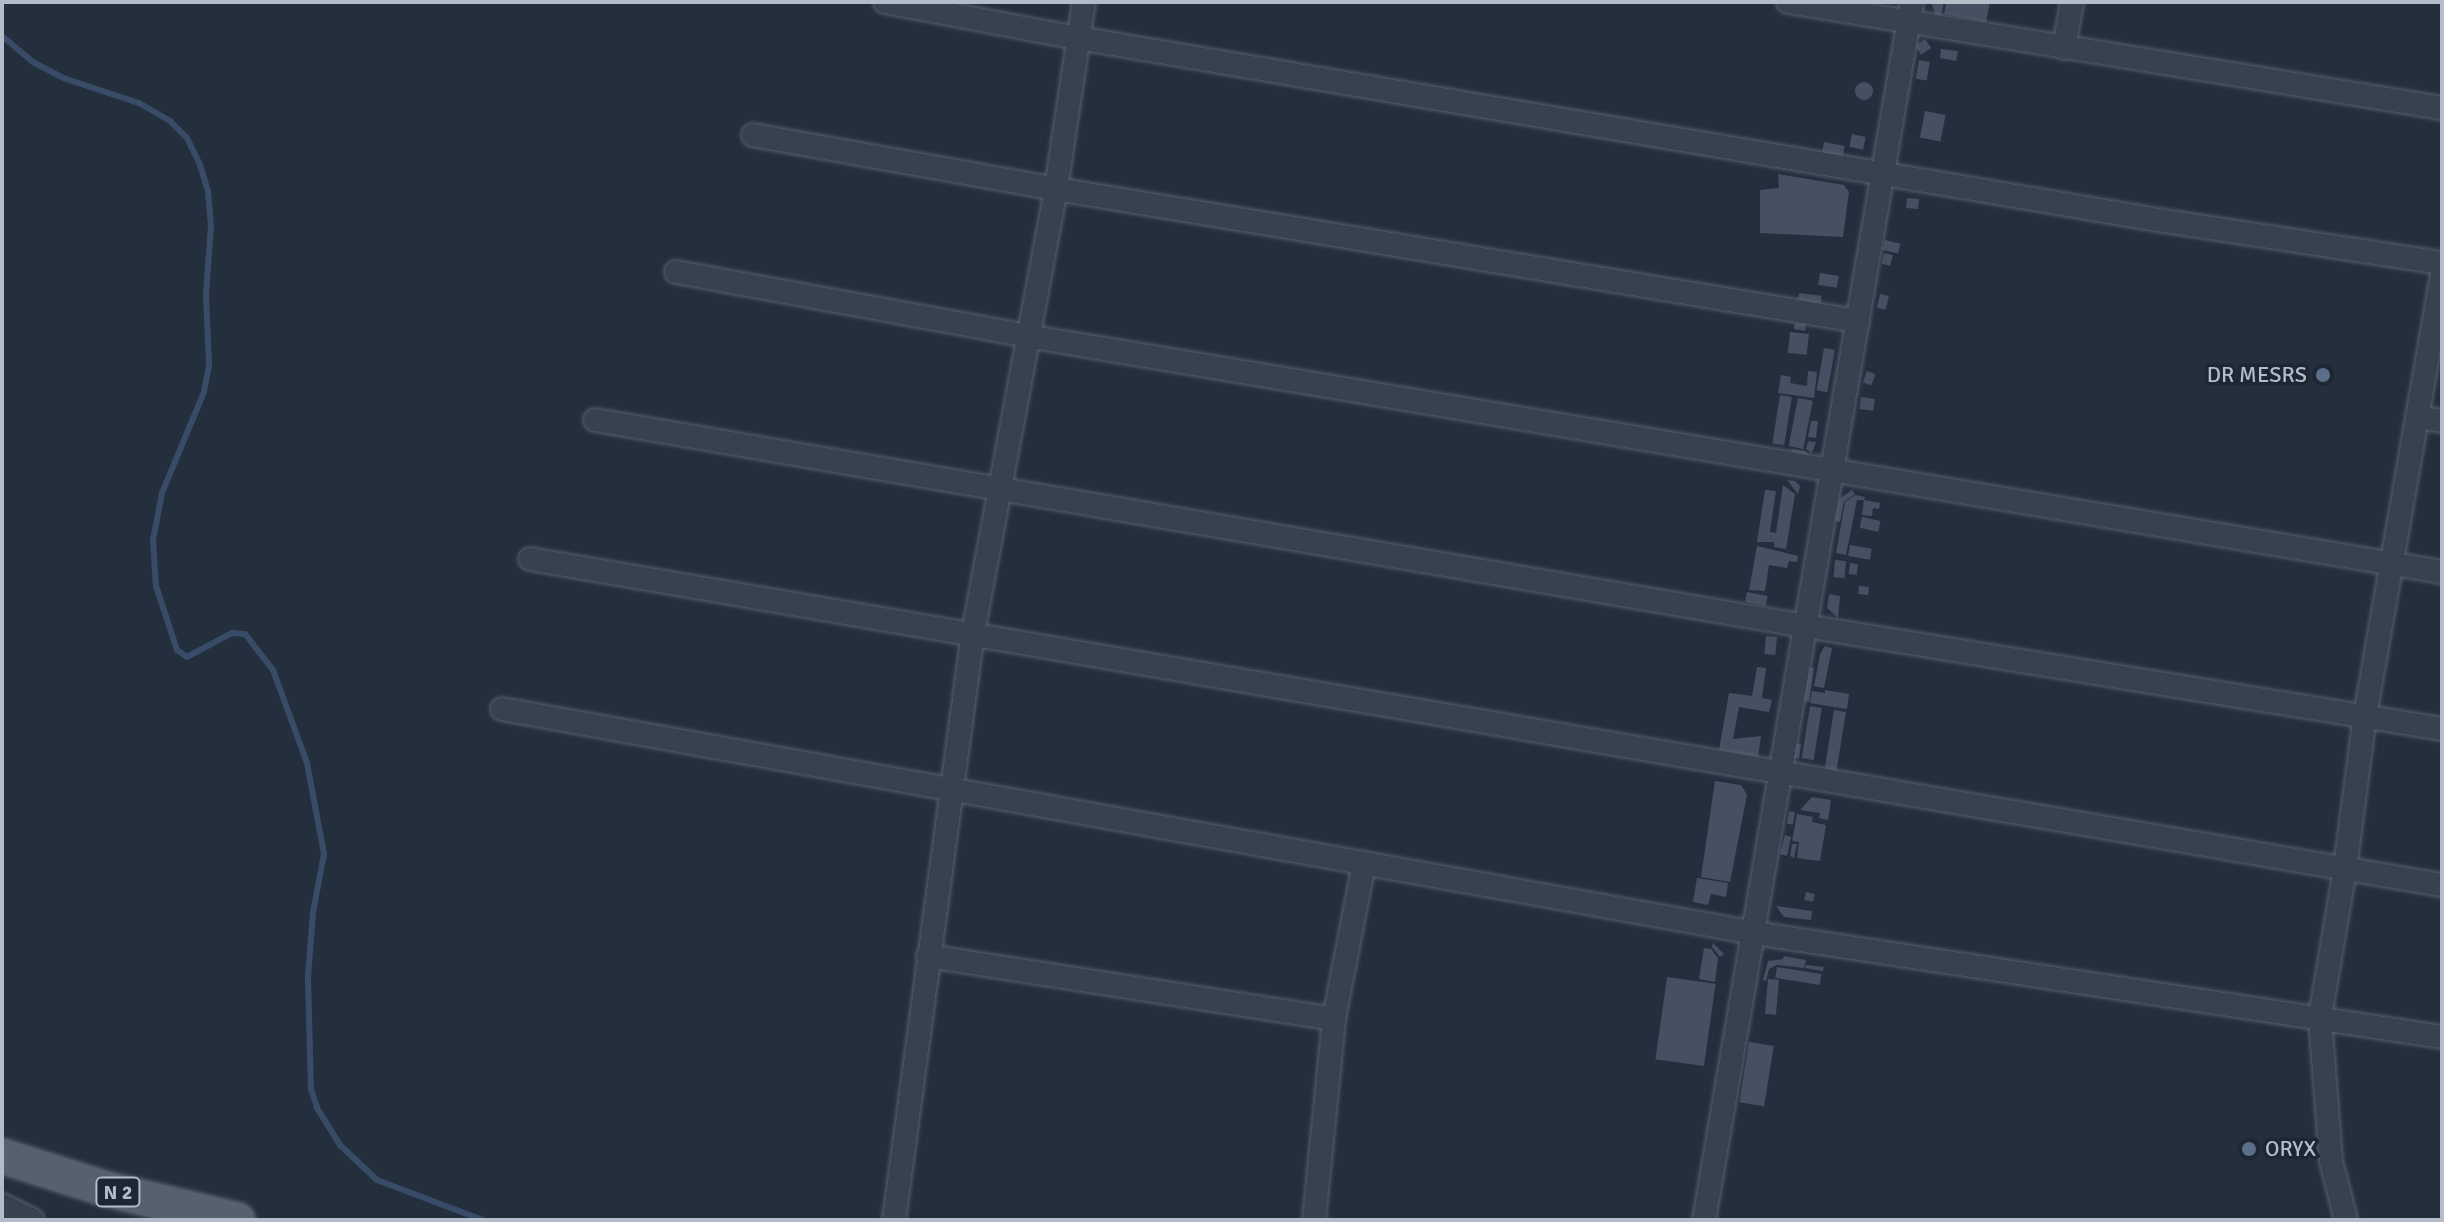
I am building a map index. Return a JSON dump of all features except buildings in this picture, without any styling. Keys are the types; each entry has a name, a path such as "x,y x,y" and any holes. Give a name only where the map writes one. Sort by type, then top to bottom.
{"main road":[{"name":"N 2","path":"2,1156 106,1189 237,1220"}],"street":[{"path":"885,2 1078,38 2158,220 2442,263"},
{"path":"894,1220 973,633 1056,189 1084,2"},
{"path":"1788,2 1910,13 2064,48 2442,108"},
{"path":"2064,48 2072,2"},
{"path":"1704,1220 1910,13"},
{"path":"753,135 1056,189 1858,321"},
{"path":"676,272 1027,336 2442,572"},
{"path":"2346,1220 2331,1161 2320,1017 2345,869 2365,716 2442,274"},
{"path":"2417,417 2442,421"},
{"path":"595,420 1805,626 2442,729"},
{"path":"530,559 2442,885"},
{"path":"502,709 1754,933 2442,1037"},
{"path":"1314,1220 1334,1019 1364,863"},
{"path":"928,956 1334,1019"},
{"path":"2,1205 33,1220"}],"waterway":[{"path":"2,36 33,62 63,78 139,103 170,121 187,138 200,165 208,191 211,226 206,294 209,366 204,392 162,493 153,540 156,586 177,650 187,657 232,633 245,634 273,670 307,763 324,854 313,912 308,977 311,1089 317,1108 340,1145 377,1180 483,1220"}],"place":[{"name":"DR MESRS","path":"2323,375"},
{"name":"ORYX","path":"2249,1149"}]}
